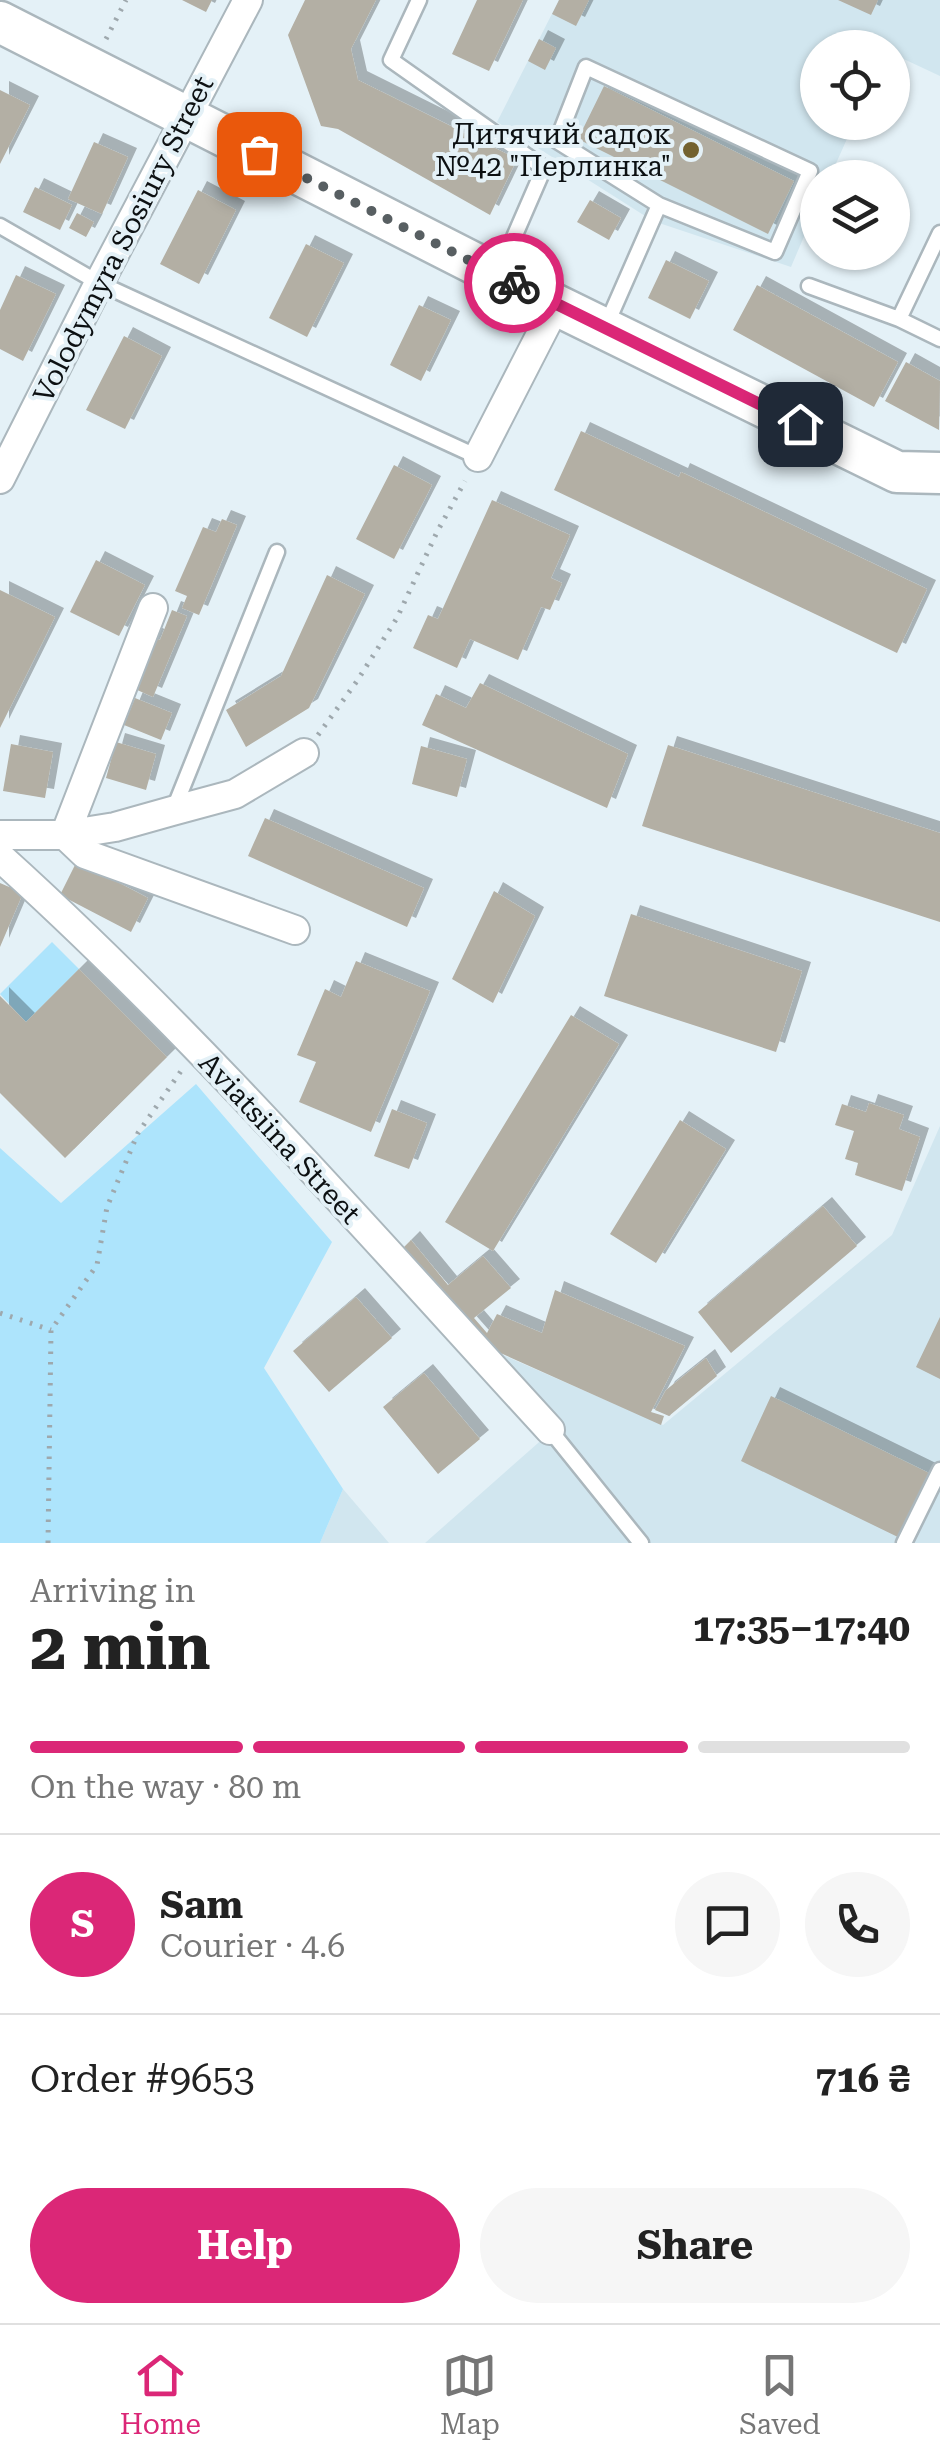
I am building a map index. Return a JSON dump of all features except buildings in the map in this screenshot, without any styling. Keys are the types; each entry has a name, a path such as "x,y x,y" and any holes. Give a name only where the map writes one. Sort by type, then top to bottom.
{"main road":[{"path":"0,22 556,305 897,472 940,473"}],"street":[{"name":"Volodymyra Sosiury Street","path":"0,479 248,0"},
{"path":"478,458 556,305"},
{"path":"65,835 152,608"},
{"path":"0,835 65,835 172,812 235,794 304,753"},
{"path":"65,835 86,854 295,930"},
{"name":"Aviatsiina Street","path":"0,856 198,1048 550,1430"}],"lane":[{"path":"418,0 391,60 544,168 498,275"},
{"path":"586,67 810,172 775,252 659,205 557,141 586,67"},
{"path":"605,329 659,205"},
{"path":"0,226 99,283 478,458"},
{"path":"899,319 940,232"},
{"path":"809,286 899,319 940,339"},
{"path":"172,812 277,552"},
{"path":"550,1430 641,1543"},
{"path":"904,1543 940,1470"}],"path":[{"path":"91,68 126,0"},
{"path":"304,753 397,618 478,458"},
{"path":"48,1543 51,1330 97,1265 107,1206 138,1133 198,1048"},
{"path":"0,1314 51,1330"}],"shaded area":[{"name":"Дитячий садок №42 \"Перлинка\"","path":"559,0 940,0 940,76 910,62 910,30 800,30 800,140 846,140 838,160 800,160 800,246 791,267 653,221 497,122"},
{"path":"52,942 79,969 26,1022 0,994"},
{"path":"196,1084 332,1242 264,1368 343,1489 320,1543 0,1543 0,1148 61,1203"},
{"path":"940,1126 940,1543 425,1543 546,1436 487,1348 663,1425 892,1235"},
{"path":"343,1489 389,1543 320,1543"}],"way so far":[{"path":"259,154 514,283"}],"place":[{"name":"Дитячий садок №42 \"Перлинка\"","path":"691,150"}],"route":[{"path":"514,283 800,424"}]}
